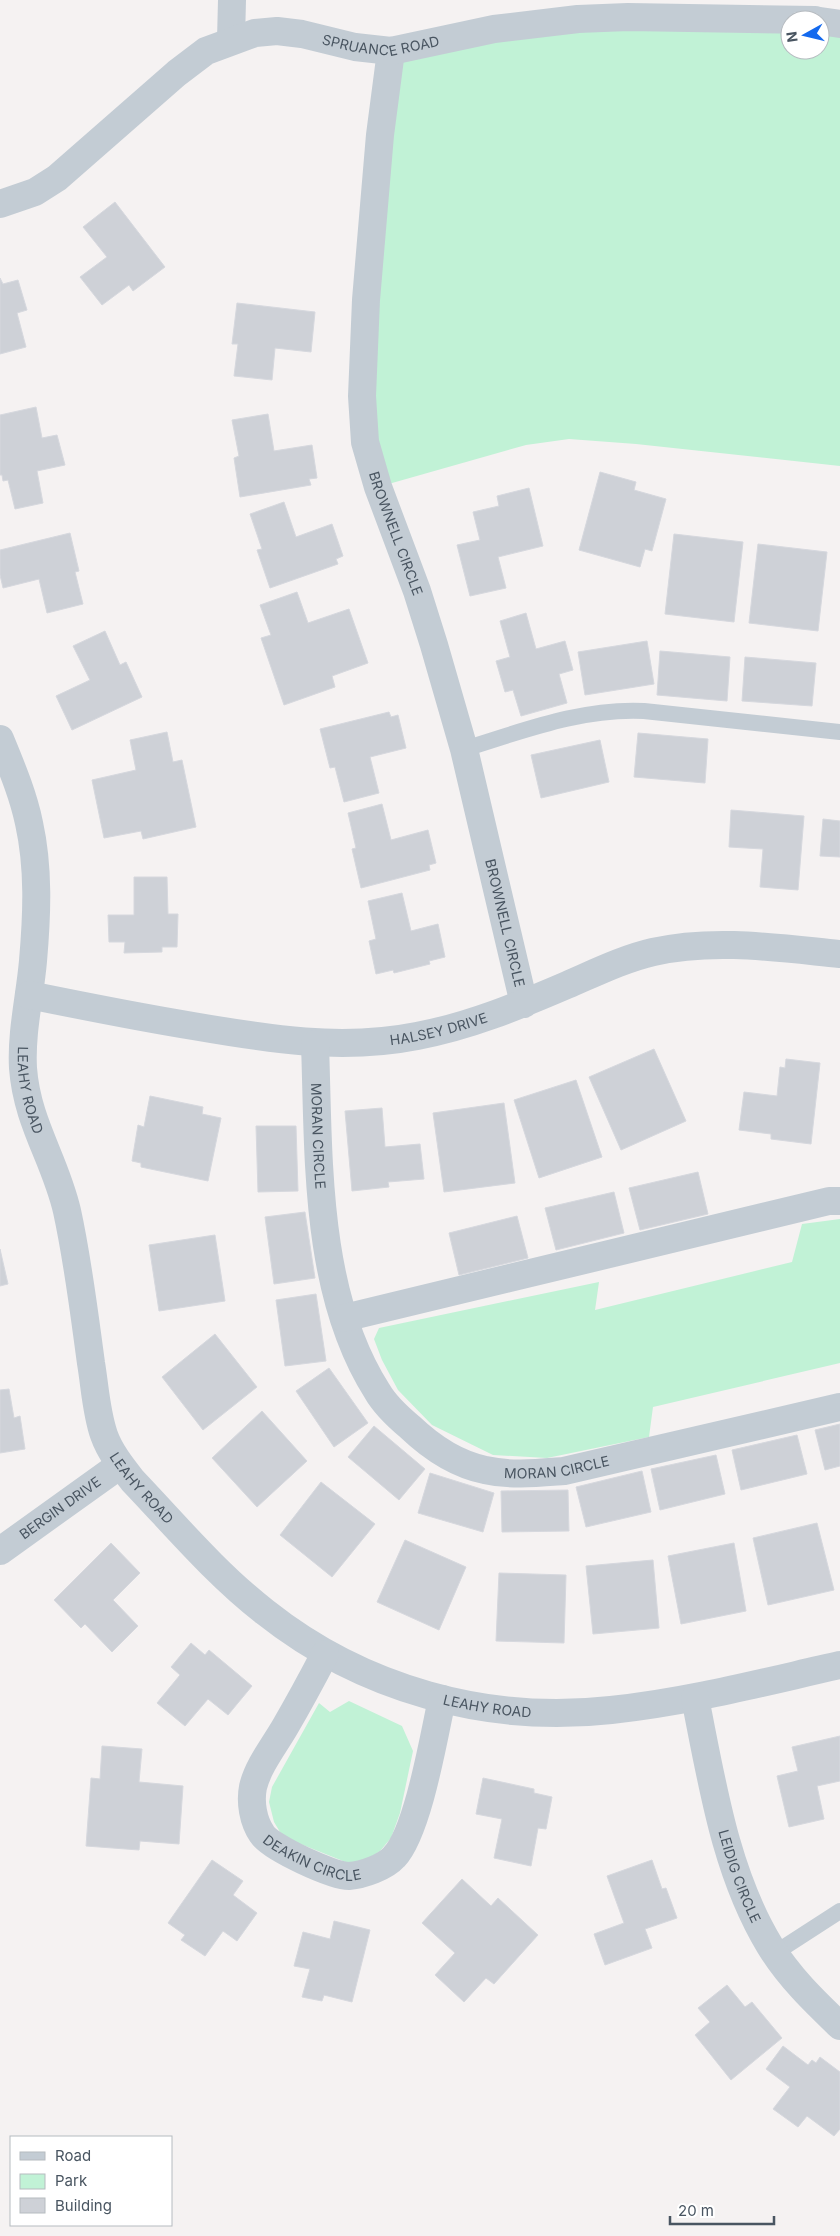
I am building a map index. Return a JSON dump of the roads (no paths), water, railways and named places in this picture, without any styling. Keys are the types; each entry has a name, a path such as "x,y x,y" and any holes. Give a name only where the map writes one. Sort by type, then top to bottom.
{"street":[{"path":"232,0 232,40"},
{"name":"SPRUANCE ROAD","path":"0,204 35,192 57,178 177,73 206,51 255,33 277,30 368,49 391,51 494,29 578,19 628,17 780,19"},
{"name":"BROWNELL CIRCLE","path":"391,51 380,135 366,300 362,396 365,442 378,487 432,636 464,749 524,1004"},
{"name":"LEAHY ROAD","path":"0,739 14,772 29,822 36,868 34,942 24,1032 25,1092 31,1117 58,1180 66,1209 73,1240 97,1406 104,1436 120,1465 146,1495 232,1583 265,1612 325,1654 374,1677 418,1693 442,1699 511,1711 560,1713 610,1710 695,1698 840,1665"},
{"name":"HALSEY DRIVE","path":"29,995 197,1027 315,1044 364,1042 415,1037 462,1026 524,1004 617,964 653,952 692,946 726,945 760,946 840,954"},
{"name":"MORAN CIRCLE","path":"315,1044 320,1193 326,1240 344,1318 360,1361 378,1392 398,1416 426,1442 453,1459 484,1470 522,1473 564,1471 840,1407"},
{"path":"344,1318 829,1201 840,1201"},
{"name":"BERGIN DRIVE","path":"0,1551 120,1465"},
{"name":"DEAKIN CIRCLE","path":"325,1654 258,1774 253,1787 252,1803 255,1820 262,1835 274,1846 337,1874 350,1876 378,1867 392,1859 402,1848 412,1823 442,1699"},
{"name":"LEIDIG CIRCLE","path":"695,1698 709,1769 727,1842 744,1892 775,1954 801,1988 840,2026"}],"lane":[{"path":"464,749 549,722 615,710 644,711 840,732"},
{"path":"775,1954 840,1911"}]}
